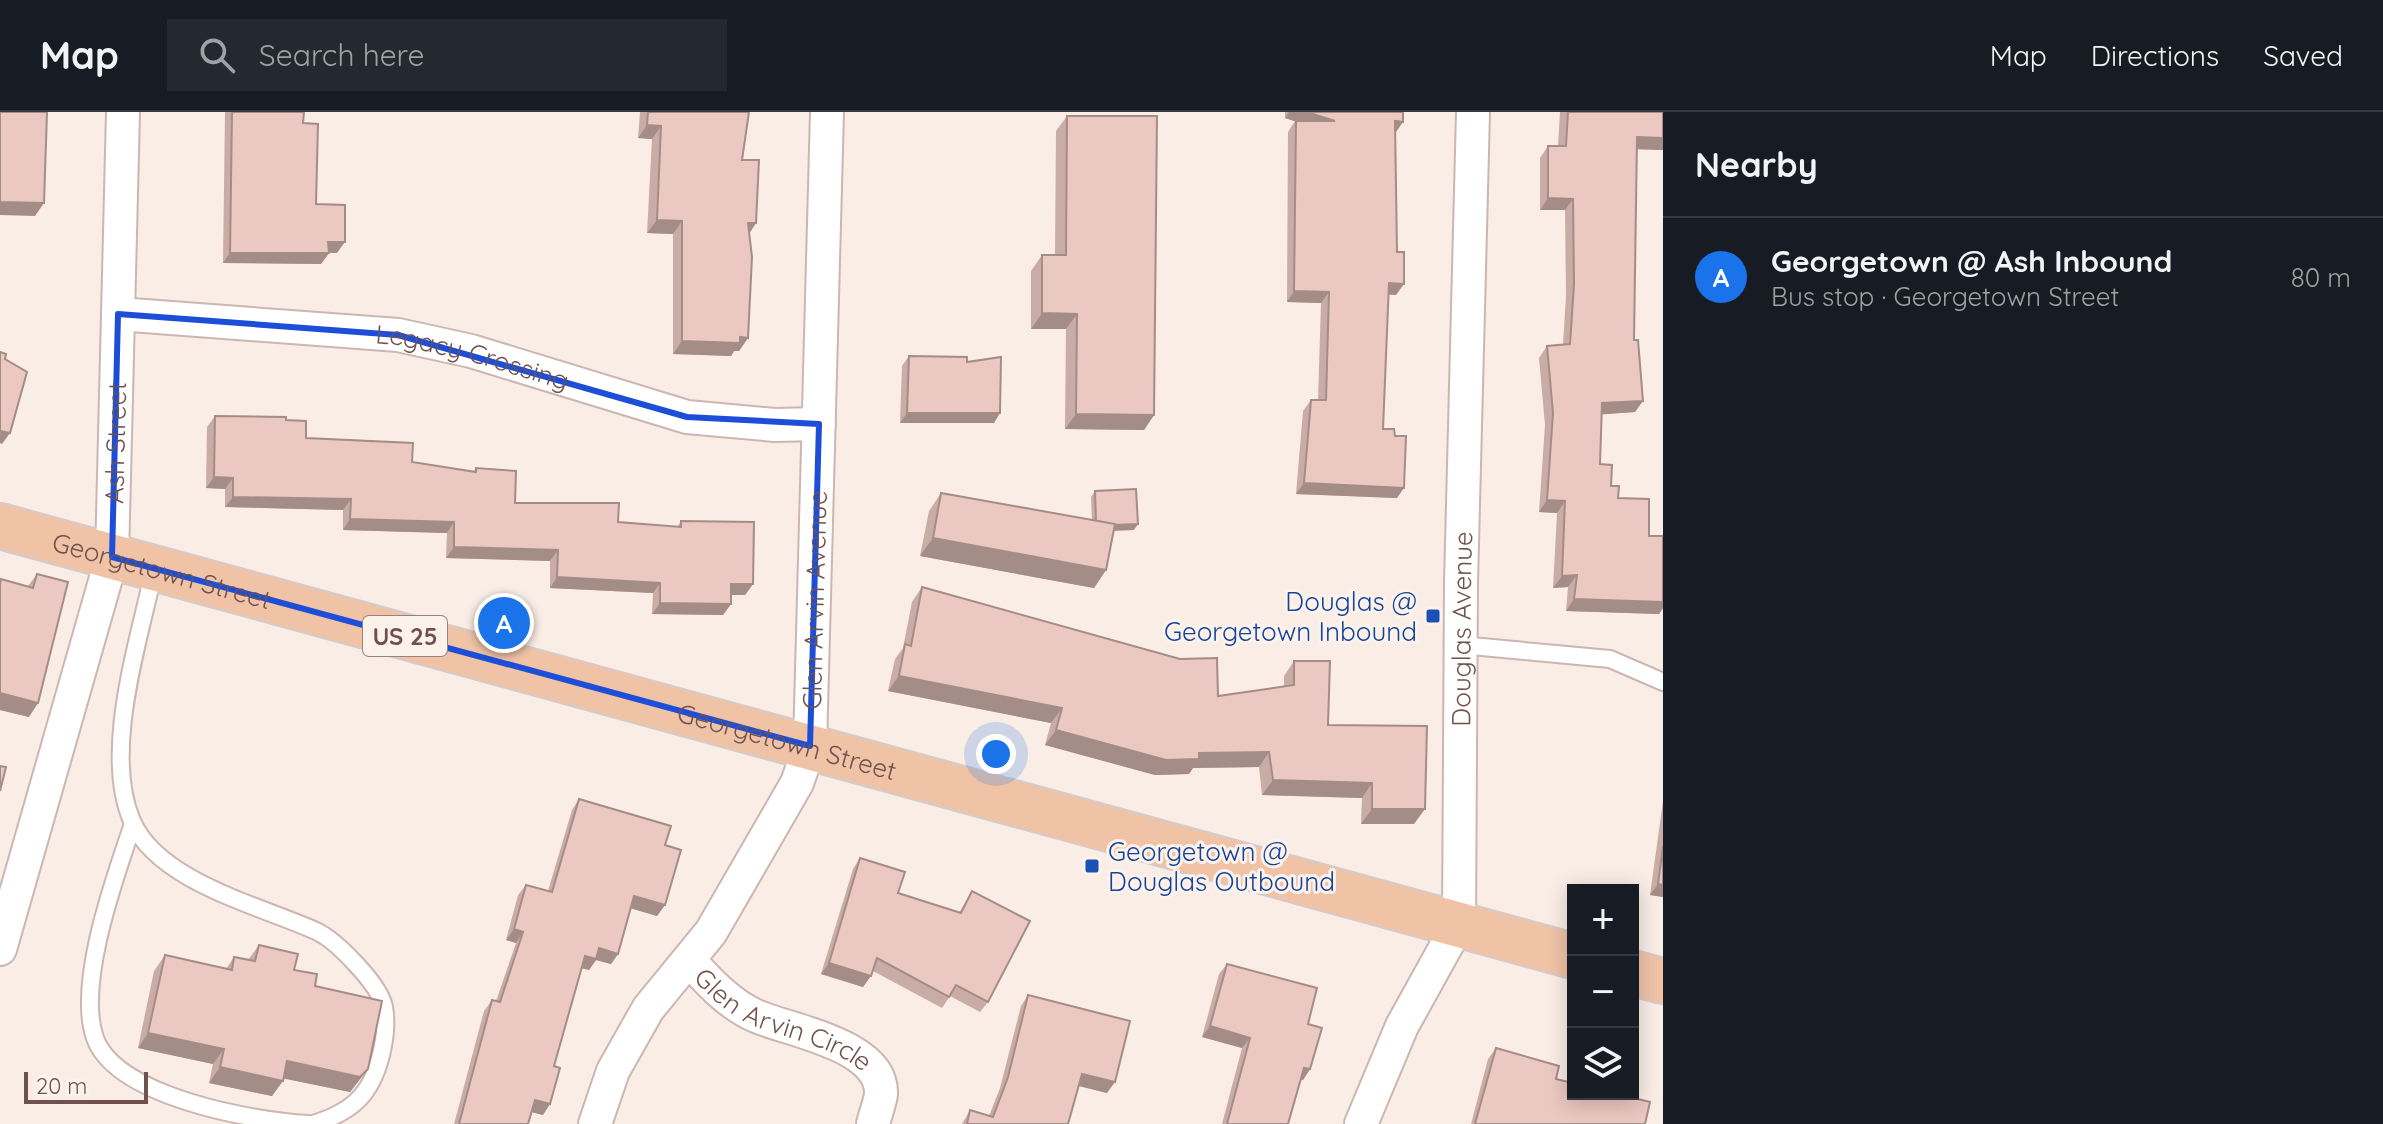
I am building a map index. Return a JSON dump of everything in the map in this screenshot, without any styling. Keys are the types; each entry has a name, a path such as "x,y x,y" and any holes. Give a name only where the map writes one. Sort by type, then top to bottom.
{"main road":[{"name":"Georgetown Street","path":"0,526 1567,954"},
{"path":"1639,975 1663,981"}],"street":[{"name":"Ash Street","path":"0,949 112,557 123,112"},
{"name":"Glen Arvin Avenue","path":"595,1124 613,1071 648,1009 711,932 797,783 810,746 827,112"},
{"name":"Douglas Avenue","path":"1361,1124 1402,1026 1459,923 1461,645 1473,112"},
{"name":"Legacy Crossing","path":"118,314 398,335 471,351 687,417 775,425 819,424"},
{"name":"Glen Arvin Circle","path":"689,960 715,988 753,1015 844,1047 868,1063 878,1076 881,1094 873,1124"}],"lane":[{"path":"133,824 177,869 226,897 319,932 344,953 384,1004 386,1035 377,1070 344,1114 311,1124 271,1122 171,1098 132,1078 102,1053 94,1037 90,1008 94,961 133,824 121,768 123,733 154,568"},
{"path":"1461,645 1610,659 1663,682"}],"highlighted area":[{"path":"118,314 398,335 687,417 819,424 810,746 112,557"}],"building":[{"path":"0,112 47,112 44,203 0,202"},
{"path":"232,112 304,112 303,123 318,124 316,204 345,205 345,242 328,242 329,253 230,253"},
{"path":"648,112 749,112 742,160 759,160 756,223 748,223 752,257 748,338 740,337 740,343 682,341 682,221 657,220 661,126 647,125"},
{"path":"1307,112 1403,112 1403,122 1395,121 1397,252 1404,252 1404,284 1389,283 1383,429 1394,429 1395,436 1406,436 1404,488 1304,483 1311,400 1326,400 1329,292 1294,291 1296,121 1335,121"},
{"path":"1568,112 1663,112 1663,138 1637,137 1634,340 1638,340 1643,401 1602,403 1600,464 1612,465 1611,486 1619,486 1618,498 1649,499 1649,536 1663,536 1663,602 1574,599 1577,575 1562,576 1565,501 1547,500 1553,413 1547,346 1570,344 1574,284 1573,199 1548,198 1548,146 1566,146"},
{"path":"1067,116 1157,116 1154,415 1076,414 1077,314 1042,313 1042,255 1066,255"},
{"path":"0,352 6,354 5,359 27,372 10,433 0,431"},
{"path":"909,356 967,357 967,362 1001,357 1000,413 907,413"},
{"path":"215,416 286,417 286,420 306,421 306,438 413,443 412,462 476,472 476,468 516,471 515,503 619,503 618,522 681,527 681,521 754,522 753,584 731,584 731,604 660,603 660,583 557,577 558,550 454,547 454,522 350,519 351,499 233,497 233,478 214,477"},
{"path":"1136,489 1138,524 1115,525 1096,521 1095,491"},
{"path":"941,493 1115,524 1106,570 933,538"},
{"path":"37,574 68,582 38,703 0,693 1,579 33,588"},
{"path":"922,587 1180,659 1217,658 1218,696 1294,685 1294,661 1330,661 1328,725 1427,726 1425,809 1372,809 1372,783 1273,780 1269,752 1199,753 1199,759 1166,760 1056,730 1062,708 899,676 905,644 911,646"},
{"path":"0,766 6,767 0,791"},
{"path":"579,799 671,826 665,845 681,850 665,905 634,896 618,954 599,948 596,959 585,956 554,1066 560,1068 550,1104 535,1100 528,1124 459,1124 492,1000 500,1002 523,932 514,929 526,885 552,892"},
{"path":"1663,846 1663,885 1658,884"},
{"path":"860,858 905,872 898,893 961,913 972,891 1030,921 988,1002 956,985 949,997 877,958 871,976 829,963"},
{"path":"259,945 298,954 294,970 317,974 315,986 382,1001 368,1069 360,1077 287,1061 283,1081 220,1067 224,1049 148,1033 165,955 232,970 234,957 255,961"},
{"path":"1227,964 1317,988 1308,1024 1322,1028 1310,1069 1304,1068 1288,1124 1227,1124 1250,1038 1210,1026"},
{"path":"1028,995 1130,1021 1115,1082 1082,1074 1068,1124 967,1124 970,1110 993,1117 1008,1077"},
{"path":"1496,1048 1559,1066 1556,1079 1567,1082 1567,1100 1639,1099 1650,1102 1645,1124 1475,1124"}],"place":[{"name":"Douglas @ Georgetown Inbound","path":"1433,616"},
{"name":"Georgetown @ Ash Inbound","path":"504,623"},
{"name":"Georgetown @ Douglas Outbound","path":"1092,866"}]}
